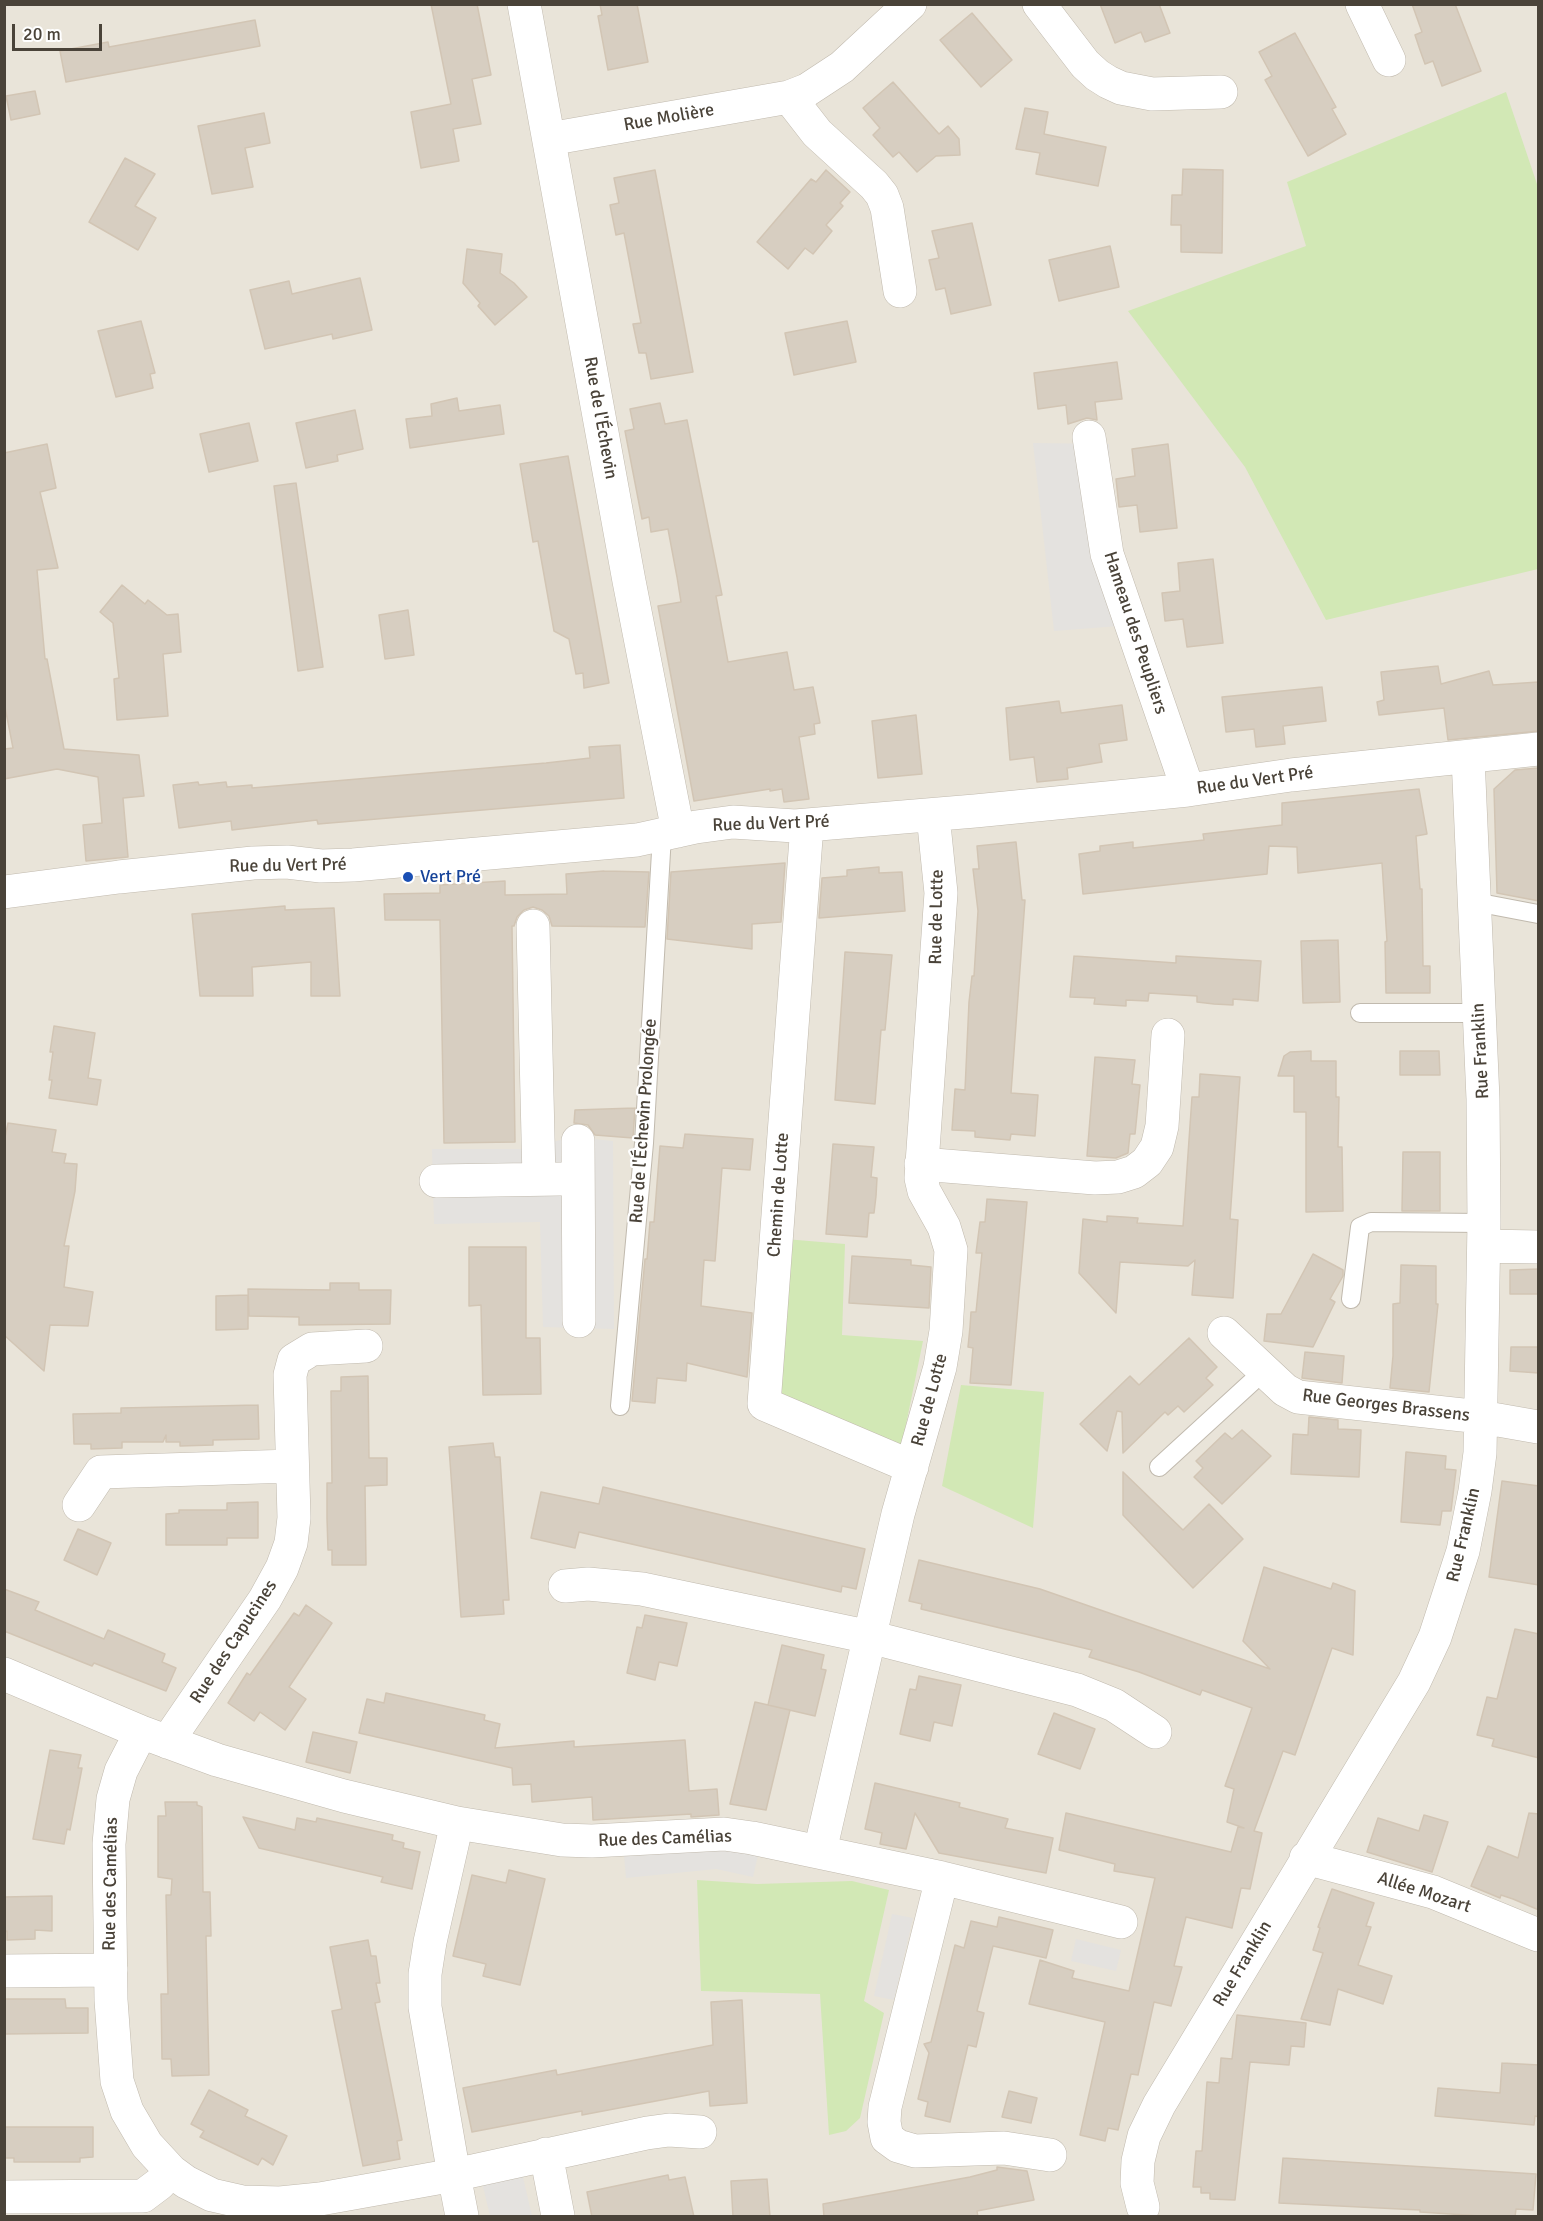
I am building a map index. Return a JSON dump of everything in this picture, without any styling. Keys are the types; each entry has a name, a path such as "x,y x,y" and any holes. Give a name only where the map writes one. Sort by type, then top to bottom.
{"street":[{"name":"Rue de l'Échevin","path":"524,4 629,581 670,833"},
{"name":"Rue Molière","path":"549,139 789,98 807,90 842,67 910,4"},
{"path":"1039,4 1085,64 1096,75 1121,88 1152,94 1221,92"},
{"path":"1362,4 1389,60"},
{"path":"789,98 817,133 882,195 887,208 900,291"},
{"name":"Hameau des Peupliers","path":"1089,437 1107,554 1188,790"},
{"name":"Rue du Vert Pré","path":"4,892 253,863 353,865 637,840 733,822 781,826 933,815 1188,790 1291,775 1539,748"},
{"name":"Rue Franklin","path":"1139,2213 1138,2161 1143,2136 1159,2105 1306,1858 1414,1682 1435,1637 1463,1551 1471,1517 1480,1453 1484,1235 1483,1099 1468,757"},
{"name":"Rue de Lotte","path":"820,1851 898,1514 943,1351 951,1266 950,1239 924,1191 921,1164 941,893 933,815"},
{"name":"Chemin de Lotte","path":"807,825 764,1404 912,1467"},
{"path":"533,926 539,1179"},
{"path":"921,1164 1095,1178 1118,1177 1134,1172 1147,1162 1157,1147 1162,1126 1168,1035"},
{"path":"578,1142 579,1322"},
{"path":"436,1181 579,1179"},
{"path":"1484,1235 1539,1247"},
{"name":"Rue Georges Brassens","path":"1224,1333 1285,1390 1298,1397 1539,1427"},
{"name":"Rue des Capucines","path":"154,1737 266,1599 282,1568 292,1535 290,1375 294,1360 312,1349 366,1346"},
{"path":"79,1505 101,1472 292,1466"},
{"path":"565,1586 588,1584 642,1589 870,1637 1077,1690 1114,1705 1155,1732"},
{"name":"Rue des Camélias","path":"4,1674 154,1737 275,1778 457,1823 562,1840 592,1841 724,1834 752,1838 942,1878 1121,1922"},
{"name":"Rue des Camélias","path":"154,1737 121,1771 113,1799 109,1844 113,2047 117,2081 127,2110 147,2145 186,2182 212,2195 243,2202 280,2203 320,2199 454,2175 647,2133 669,2130 700,2132"},
{"path":"457,1823 430,1942 425,1974 425,2007 462,2217"},
{"name":"Allée Mozart","path":"1306,1858 1433,1892 1539,1935"},
{"path":"942,1878 885,2108 884,2122 888,2138 898,2146 915,2151 1004,2148 1050,2155"},
{"name":"Rue des Camélias","path":"4,1971 111,1970"},
{"path":"546,2154 558,2217"},
{"path":"4,2197 143,2196 159,2184 171,2170"}],"lane":[{"name":"Rue de l'Échevin Prolongée","path":"620,1406 670,833"},
{"path":"1475,902 1539,914"},
{"path":"1360,1013 1479,1015"},
{"path":"1351,1299 1360,1227 1371,1222 1484,1235"},
{"path":"1160,1467 1265,1370"}],"shaded area":[{"path":"5,5 1538,5 1538,2216 5,2216"},
{"path":"1033,443 1109,444 1119,626 1054,631"},
{"path":"573,1137 613,1141 614,1329 543,1327 540,1222 434,1224 432,1149 522,1149"},
{"path":"718,1848 758,1855 753,1877 716,1869 626,1878 624,1855"},
{"path":"892,1914 913,1918 894,2000 874,1996"},
{"path":"1076,1939 1121,1950 1116,1971 1071,1961"},
{"path":"522,2173 532,2216 490,2216 482,2182"}],"green space":[{"path":"1506,92 1538,187 1538,569 1326,620 1245,467 1128,311 1306,246 1287,182"},
{"path":"785,1239 845,1244 842,1335 923,1341 901,1449 775,1396"},
{"path":"961,1385 1044,1392 1033,1528 942,1486"},
{"path":"697,1880 757,1884 852,1881 889,1890 864,2001 884,2013 860,2118 846,2131 829,2135 820,1994 701,1991"}],"building":[{"path":"431,4 477,4 491,75 472,79 481,124 453,129 459,161 421,168 411,112 451,104"},
{"path":"600,4 637,4 648,62 608,70 598,16 602,15"},
{"path":"1100,4 1159,4 1170,33 1145,42 1141,32 1115,43"},
{"path":"1412,4 1455,4 1481,71 1442,86 1433,61 1425,64 1415,35 1422,32"},
{"path":"972,13 1012,60 981,87 940,40"},
{"path":"255,20 260,46 66,82 60,51 108,42 109,47"},
{"path":"1295,33 1336,107 1332,109 1346,134 1308,156 1265,80 1272,76 1259,52"},
{"path":"893,82 939,134 948,126 959,139 960,155 936,156 917,172 899,152 893,157 873,135 880,128 863,108"},
{"path":"35,91 40,114 11,120 6,96"},
{"path":"1025,108 1048,112 1044,134 1106,147 1098,186 1036,174 1040,153 1016,149"},
{"path":"264,113 270,143 245,148 253,187 212,194 198,126"},
{"path":"125,158 155,174 135,206 156,218 138,250 89,222"},
{"path":"1183,169 1223,170 1222,253 1181,252 1181,225 1171,225 1172,195 1182,195"},
{"path":"655,170 693,372 651,379 646,353 639,353 633,324 641,323 624,233 616,235 610,205 619,203 614,178"},
{"path":"826,170 850,192 840,203 843,206 826,225 832,231 813,254 805,248 788,269 757,242 811,179 816,182"},
{"path":"972,223 991,305 951,314 945,288 936,290 929,260 939,258 932,231"},
{"path":"1110,246 1119,287 1059,301 1049,260"},
{"path":"467,249 502,254 500,273 514,283 527,297 495,325 478,306 480,303 463,283"},
{"path":"360,278 372,330 333,339 332,334 265,349 250,290 289,281 292,294"},
{"path":"141,321 155,373 150,374 153,388 116,397 98,331"},
{"path":"847,321 856,362 794,375 785,333"},
{"path":"1117,362 1122,399 1095,402 1097,420 1087,418 1068,424 1066,405 1038,409 1034,373"},
{"path":"457,398 459,411 500,405 504,434 410,448 406,419 432,416 431,404"},
{"path":"660,403 665,424 687,420 722,595 716,596 728,662 787,652 794,690 813,687 820,723 814,724 815,734 799,737 809,799 784,802 782,789 770,791 770,789 694,801 658,606 681,602 677,577 668,529 651,532 649,517 642,519 625,431 634,429 630,409"},
{"path":"355,410 363,449 337,455 338,461 306,468 296,423"},
{"path":"249,423 258,461 209,472 200,434"},
{"path":"47,444 56,488 40,492 58,568 37,570 45,659 47,659 64,749 139,755 144,796 123,798 128,857 86,861 83,825 102,823 98,777 57,769 4,779 4,749 13,748 4,702 4,453"},
{"path":"1168,444 1177,528 1140,532 1137,505 1119,507 1116,479 1135,476 1132,449"},
{"path":"568,456 609,683 584,688 583,673 576,674 569,639 554,631 538,541 533,542 520,464"},
{"path":"296,483 323,667 298,671 274,486"},
{"path":"1213,559 1223,643 1187,647 1183,619 1165,621 1162,593 1180,591 1178,563"},
{"path":"122,585 145,604 148,600 167,615 178,614 181,652 163,654 168,716 117,720 114,679 119,678 113,623 100,612"},
{"path":"408,610 414,655 385,659 379,615"},
{"path":"1438,666 1441,684 1489,671 1493,685 1539,682 1539,731 1448,740 1444,708 1379,715 1377,702 1384,700 1381,672"},
{"path":"1322,687 1326,721 1283,726 1285,744 1256,747 1254,729 1226,732 1222,697"},
{"path":"1059,701 1061,713 1122,705 1127,740 1099,744 1102,762 1067,768 1068,779 1037,782 1034,757 1010,760 1006,708"},
{"path":"916,715 922,774 878,778 872,721"},
{"path":"620,745 624,798 318,824 317,820 232,830 231,821 179,828 173,785 226,782 227,787 252,785 252,788 546,763 590,758 589,747"},
{"path":"1539,768 1539,901 1497,893 1494,789 1515,770"},
{"path":"1419,789 1427,834 1416,836 1420,889 1422,889 1423,966 1430,966 1430,993 1386,993 1385,942 1387,941 1382,863 1298,873 1297,847 1269,846 1267,874 1083,894 1079,854 1100,851 1100,846 1133,842 1133,848 1204,840 1203,834 1282,825 1282,803"},
{"path":"1016,842 1022,900 1025,900 1011,1093 1038,1095 1035,1136 1011,1134 1010,1140 975,1137 975,1131 952,1130 955,1089 965,1090 969,1002 972,976 974,976 978,911 973,869 979,869 977,846"},
{"path":"785,863 781,922 752,924 752,949 667,939 671,872"},
{"path":"879,867 879,873 902,872 905,911 819,918 822,878 847,876 847,870"},
{"path":"604,871 649,872 645,927 552,926 549,916 533,907 524,910 517,917 512,926 515,1142 444,1143 440,920 385,920 384,894 440,893 440,885 505,881 505,895 567,894 566,874"},
{"path":"285,906 285,910 334,908 340,996 311,996 311,962 252,967 253,996 200,996 192,914"},
{"path":"1338,940 1340,1002 1303,1003 1301,941"},
{"path":"845,952 892,955 885,1030 881,1030 875,1104 835,1100"},
{"path":"1074,956 1176,963 1176,956 1261,961 1258,1001 1233,999 1233,1005 1214,1004 1197,1002 1197,996 1149,993 1148,1001 1126,1000 1126,1006 1094,1004 1095,998 1070,997"},
{"path":"54,1026 95,1033 88,1078 101,1080 97,1105 49,1098 53,1052 50,1052"},
{"path":"1311,1051 1311,1061 1336,1061 1336,1097 1339,1097 1338,1147 1342,1147 1343,1211 1306,1212 1306,1112 1294,1112 1294,1076 1278,1076 1284,1056 1290,1052"},
{"path":"1400,1051 1439,1051 1440,1075 1400,1075"},
{"path":"1095,1057 1135,1060 1132,1084 1140,1085 1135,1134 1130,1134 1128,1153 1116,1158 1087,1156"},
{"path":"1200,1074 1240,1077 1230,1219 1238,1220 1233,1298 1192,1295 1195,1260 1188,1266 1120,1262 1116,1313 1079,1273 1083,1219 1107,1222 1107,1216 1124,1217 1138,1218 1137,1223 1183,1226 1192,1097 1199,1097"},
{"path":"635,1108 633,1138 595,1135 588,1125 574,1123 575,1110"},
{"path":"8,1123 56,1130 52,1152 66,1154 64,1163 77,1164 75,1191 64,1246 69,1246 64,1287 93,1292 88,1326 50,1325 44,1371 4,1335 4,1142"},
{"path":"685,1134 753,1139 750,1170 722,1168 715,1261 704,1260 701,1306 752,1313 747,1377 687,1363 686,1381 657,1378 655,1403 632,1401 645,1259 647,1259 650,1222 654,1222 660,1146 683,1148"},
{"path":"833,1144 874,1147 871,1177 877,1178 876,1196 874,1213 869,1213 867,1237 826,1234"},
{"path":"1403,1152 1440,1152 1440,1211 1402,1211"},
{"path":"987,1199 1027,1202 1011,1385 970,1383 973,1348 968,1347 971,1312 976,1312 982,1253 976,1253 980,1222 985,1222"},
{"path":"469,1247 526,1247 526,1338 540,1338 541,1394 483,1395 481,1305 469,1306"},
{"path":"1313,1254 1343,1270 1343,1276 1330,1299 1335,1302 1313,1347 1264,1341 1267,1314 1281,1314"},
{"path":"852,1256 911,1260 911,1265 931,1267 929,1308 849,1303"},
{"path":"1401,1265 1436,1266 1436,1304 1438,1304 1429,1392 1390,1388 1393,1356 1393,1304 1400,1303"},
{"path":"1539,1269 1539,1294 1510,1294 1510,1270"},
{"path":"330,1283 359,1283 359,1290 391,1290 390,1324 299,1325 299,1317 249,1316 248,1289 330,1290"},
{"path":"248,1295 248,1329 216,1330 216,1296"},
{"path":"1189,1338 1217,1367 1206,1378 1213,1385 1184,1412 1178,1406 1168,1415 1165,1412 1123,1453 1122,1412 1117,1411 1107,1451 1080,1424 1130,1376 1139,1385"},
{"path":"1511,1347 1539,1347 1539,1373 1510,1371"},
{"path":"1305,1352 1344,1356 1342,1383 1302,1378"},
{"path":"368,1376 369,1458 387,1458 387,1485 365,1486 366,1565 332,1565 332,1550 328,1550 327,1518 327,1483 332,1483 331,1391 341,1391 341,1377"},
{"path":"258,1405 259,1439 213,1440 213,1445 180,1446 180,1442 166,1442 166,1435 163,1442 122,1442 122,1448 91,1449 91,1444 74,1444 73,1414 121,1413 121,1408"},
{"path":"1309,1417 1338,1420 1338,1429 1361,1430 1359,1477 1291,1474 1293,1434 1308,1435"},
{"path":"1242,1430 1271,1456 1222,1504 1194,1477 1203,1468 1196,1461 1225,1433 1232,1439"},
{"path":"493,1443 495,1457 500,1457 509,1600 503,1600 504,1614 461,1617 449,1447"},
{"path":"1406,1452 1446,1456 1445,1469 1456,1470 1451,1511 1442,1511 1440,1525 1401,1522"},
{"path":"1123,1472 1183,1530 1209,1504 1243,1539 1193,1588 1123,1515"},
{"path":"1502,1481 1539,1486 1539,1585 1489,1577"},
{"path":"603,1487 865,1549 856,1589 842,1586 841,1592 579,1532 575,1548 531,1538 541,1492 599,1504"},
{"path":"258,1502 258,1538 227,1538 227,1545 166,1545 166,1514 179,1513 179,1510 227,1510 227,1503"},
{"path":"78,1529 111,1543 97,1575 64,1560"},
{"path":"919,1560 1040,1589 1270,1669 1243,1641 1264,1567 1331,1589 1333,1583 1355,1591 1353,1655 1332,1648 1295,1755 1283,1751 1254,1831 1262,1833 1250,1889 1241,1888 1232,1928 1186,1917 1174,1966 1182,1967 1171,2006 1154,2002 1138,2075 1131,2074 1118,2130 1108,2128 1105,2141 1080,2135 1105,2022 1029,2004 1040,1960 1074,1971 1072,1978 1129,1991 1155,1878 1114,1871 1115,1864 1059,1850 1066,1813 1231,1852 1238,1827 1244,1828 1227,1822 1234,1789 1225,1786 1252,1708 1202,1690 1200,1695 1139,1672 1089,1657 1092,1650 921,1609 922,1604 909,1601"},
{"path":"4,1589 39,1602 35,1610 104,1639 108,1630 165,1654 162,1662 176,1668 166,1691 94,1663 92,1666 4,1631"},
{"path":"306,1605 332,1623 289,1687 306,1699 285,1730 260,1712 254,1721 228,1703 247,1673 250,1675 294,1613 299,1616"},
{"path":"645,1615 687,1623 677,1666 659,1662 655,1680 627,1673 637,1627 642,1628"},
{"path":"1515,1629 1539,1634 1539,1758 1492,1746 1494,1739 1477,1735 1487,1697 1497,1699"},
{"path":"782,1645 824,1655 821,1669 826,1670 815,1716 768,1705"},
{"path":"919,1676 961,1685 952,1726 934,1722 930,1741 900,1734 910,1689 916,1690"},
{"path":"386,1693 485,1715 484,1720 500,1724 495,1748 574,1741 574,1747 685,1740 689,1791 717,1789 719,1815 691,1817 691,1814 593,1820 592,1797 532,1802 531,1784 513,1785 512,1768 359,1733 367,1699 384,1703"},
{"path":"755,1702 790,1710 766,1810 730,1804"},
{"path":"1054,1713 1095,1729 1080,1769 1038,1754"},
{"path":"313,1732 357,1742 350,1773 306,1762"},
{"path":"50,1750 81,1755 78,1768 82,1768 70,1830 67,1829 64,1844 33,1839"},
{"path":"875,1783 960,1803 959,1807 1008,1819 1005,1828 1053,1838 1046,1873 939,1853 915,1813 906,1849 880,1844 882,1833 865,1829"},
{"path":"165,1802 197,1802 197,1805 202,1807 203,1892 210,1892 211,1936 206,1936 209,2075 172,2076 171,2059 162,2059 161,1994 168,1994 166,1895 171,1895 172,1879 158,1877 158,1816 166,1816"},
{"path":"1529,1813 1539,1814 1539,1910 1471,1886 1488,1846 1518,1858"},
{"path":"1424,1815 1448,1822 1432,1872 1367,1852 1378,1818 1419,1831"},
{"path":"243,1817 295,1830 297,1818 316,1822 317,1818 393,1835 392,1840 404,1843 403,1848 420,1852 412,1889 381,1882 383,1877 259,1848"},
{"path":"509,1870 545,1879 520,1985 483,1976 486,1964 453,1956 472,1875 506,1883"},
{"path":"1332,1889 1374,1903 1366,1926 1371,1927 1358,1965 1392,1976 1383,2004 1338,1989 1330,2025 1301,2019 1323,1953 1313,1950 1320,1928 1318,1927"},
{"path":"52,1896 52,1931 35,1930 35,1939 7,1940 7,1931 4,1932 4,1897"},
{"path":"999,1917 1053,1930 1046,1958 993,1946 977,2011 984,2013 976,2047 968,2045 950,2122 925,2116 928,2102 918,2099 929,2053 924,2044 931,2042 955,1945 964,1948 971,1921 997,1927"},
{"path":"368,1940 371,1956 376,1956 380,1983 376,1983 380,2002 375,2003 402,2140 397,2141 400,2159 363,2166 332,2011 342,2009 330,1947"},
{"path":"4,1999 65,1999 66,2008 88,2008 88,2033 4,2034"},
{"path":"742,2000 747,2103 710,2106 709,2091 582,2115 582,2111 472,2132 463,2088 556,2070 557,2075 713,2045 711,2002"},
{"path":"1237,2015 1306,2023 1304,2047 1291,2046 1289,2065 1250,2062 1235,2200 1210,2199 1210,2193 1201,2193 1201,2187 1193,2187 1196,2151 1202,2151 1207,2082 1219,2083 1221,2058 1232,2059"},
{"path":"1502,2063 1539,2065 1539,2117 1535,2116 1534,2125 1435,2116 1438,2088 1500,2093"},
{"path":"209,2090 248,2110 245,2116 287,2136 273,2165 262,2158 258,2165 200,2137 204,2131 191,2124"},
{"path":"1009,2091 1037,2098 1031,2123 1002,2117"},
{"path":"4,2127 93,2127 93,2157 80,2158 80,2162 14,2162 14,2158 4,2158"},
{"path":"1283,2158 1536,2174 1533,2210 1516,2209 1515,2217 1496,2217 1420,2212 1420,2210 1279,2203"},
{"path":"997,2167 1027,2171 1034,2200 977,2211 978,2217 824,2217 823,2204 970,2177 997,2170"},
{"path":"668,2175 669,2180 685,2177 694,2217 592,2217 587,2192"},
{"path":"767,2179 770,2217 733,2217 731,2181"}],"place":[{"name":"Vert Pré","path":"408,877"}]}
